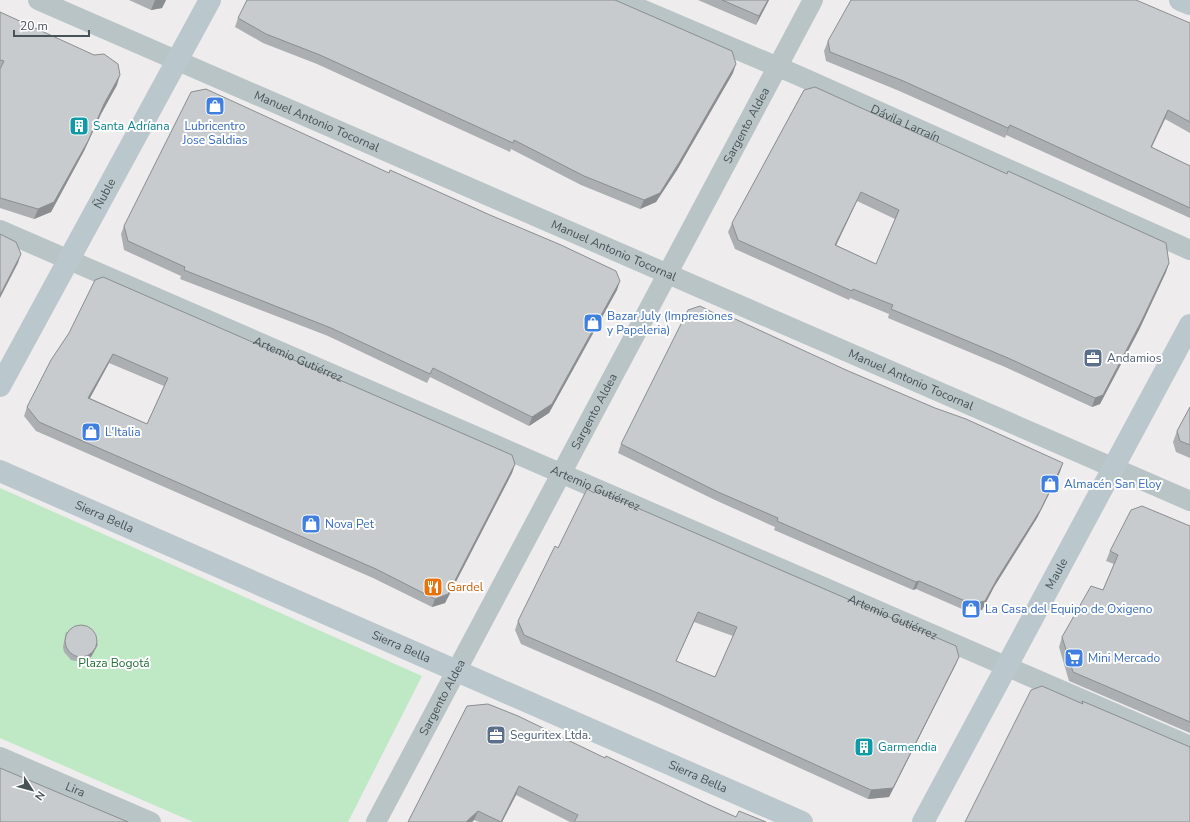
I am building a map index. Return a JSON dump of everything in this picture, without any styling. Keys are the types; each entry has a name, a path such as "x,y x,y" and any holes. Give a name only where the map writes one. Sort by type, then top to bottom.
{"main road":[{"name":"Ñuble","path":"0,386 210,0"},
{"path":"1180,0 1190,4"},
{"name":"Maule","path":"922,822 1190,325"},
{"name":"Sierra Bella","path":"0,471 802,822"}],"street":[{"name":"Manuel Antonio Tocornal","path":"38,0 1190,501"},
{"name":"Dávila Larraín","path":"620,0 778,67 1190,250"},
{"name":"Sargento Aldea","path":"376,822 813,0"},
{"name":"Artemio Gutiérrez","path":"0,230 1190,746"},
{"name":"Lira","path":"0,756 152,822"}],"green space":[{"name":"Plaza Bogotá","path":"0,488 422,676 348,822 193,822 0,738"}],"building":[{"path":"247,0 615,0 732,51 736,64 660,193 644,200 584,176 514,140 513,143 320,55 266,34 238,18"},
{"path":"722,0 768,0 759,16"},
{"path":"851,0 1136,0 1190,23 1190,122 1168,110 1151,147 1190,166 1190,208 1010,125 1008,128 901,80 830,52 828,41"},
{"path":"0,12 94,55 104,54 118,64 120,75 104,104 88,141 54,202 38,209 0,198 0,69 4,61 0,60"},
{"path":"815,87 1007,174 1008,171 1166,243 1169,263 1142,320 1103,395 1095,398 1008,358 891,309 893,305 853,289 852,291 738,240 732,223 804,90","holes":["861,192 899,210 876,264 835,245"]},
{"path":"206,89 389,173 390,170 561,245 616,271 620,281 552,404 532,417 433,368 430,374 331,328 184,270 185,267 128,241 124,226 191,92"},
{"path":"0,234 16,242 21,254 0,295"},
{"path":"103,277 512,455 515,464 448,594 435,599 376,569 39,422 27,407 51,360 69,333 95,280","holes":["113,354 168,378 147,424 88,398"]},
{"path":"700,306 732,322 733,318 846,370 935,408 966,419 1063,463 1041,509 985,601 972,604 919,581 916,582 777,521 778,518 718,492 621,444 688,310"},
{"path":"1190,407 1190,445 1180,441 1177,431"},
{"path":"587,489 594,493 596,490 956,646 959,657 893,788 871,790 662,695 524,635 518,621 555,546 558,548","holes":["698,612 737,627 715,677 676,661"]},
{"path":"1142,506 1190,526 1190,722 1073,672 1062,637 1091,586 1103,590 1118,555 1110,551 1131,510"},
{"path":"78,625 84,625 93,629 97,641 93,653 84,657 78,657 69,653 65,644 65,638 69,629"},
{"path":"1042,686 1083,704 1082,701 1190,747 1190,822 965,822 1031,690"},
{"path":"488,704 518,716 605,758 606,756 736,817 739,811 766,822 574,822 578,815 519,786 501,822 478,811 466,822 408,822 467,706"},
{"path":"0,768 128,822 0,822"}],"place":[{"name":"Lubricentro Jose Saldias","path":"215,106"},
{"name":"Santa Adríana","path":"79,126"},
{"name":"Bazar July (Impresiones y Papeleria)","path":"593,323"},
{"name":"Andamios","path":"1093,358"},
{"name":"L'Italia","path":"91,432"},
{"name":"Almacén San Eloy","path":"1050,484"},
{"name":"Nova Pet","path":"311,524"},
{"name":"Gardel","path":"433,587"},
{"name":"La Casa del Equipo de Oxigeno","path":"971,609"},
{"name":"Mini Mercado","path":"1074,658"},
{"name":"Seguritex Ltda.","path":"496,735"},
{"name":"Garmendia","path":"864,747"}]}
